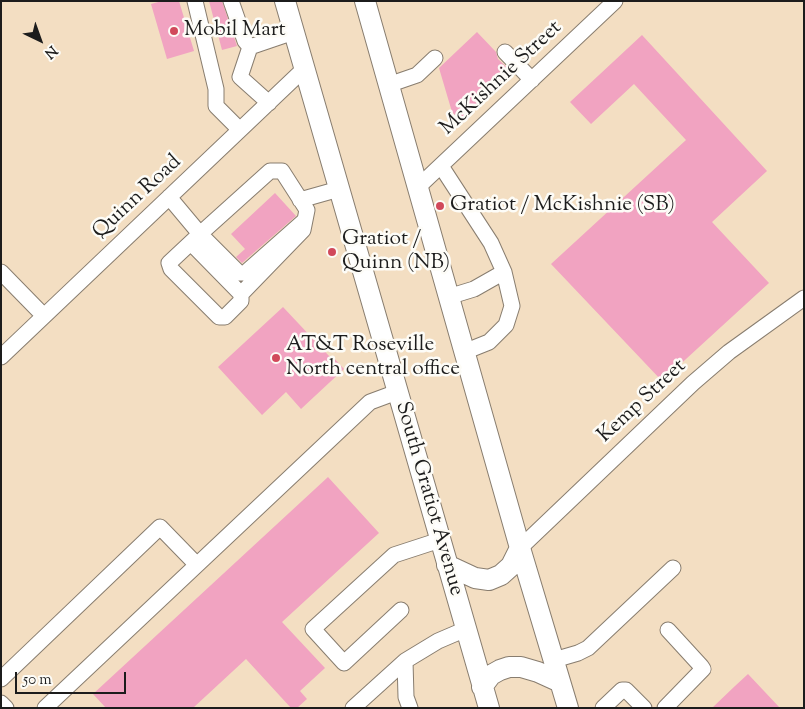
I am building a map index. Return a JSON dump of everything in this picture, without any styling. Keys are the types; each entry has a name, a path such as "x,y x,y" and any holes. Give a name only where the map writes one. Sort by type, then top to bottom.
{"main road":[{"name":"South Gratiot Avenue","path":"285,1 489,708"},
{"path":"365,1 520,548 568,708"},
{"path":"447,565 475,578 489,580 501,575 511,566 520,548"},
{"path":"482,686 491,675 509,667 521,667 538,672 560,682"}],"street":[{"path":"195,1 216,89 216,106 240,130"},
{"path":"231,1 245,41 250,47"},
{"name":"McKishnie Street","path":"417,188 615,1"},
{"path":"250,47 294,32"},
{"path":"216,89 240,77 250,47"},
{"path":"505,52 532,80"},
{"path":"388,84 417,75 435,58"},
{"name":"Quinn Road","path":"1,357 304,69"},
{"path":"240,77 269,103"},
{"path":"441,166 492,243 504,272 512,306 506,325 489,342 464,352"},
{"path":"270,171 282,172 307,210 305,220 303,230 242,294 241,301 225,317 219,317 171,269 170,264 195,239 270,171"},
{"path":"300,200 338,189"},
{"path":"169,198 195,239 242,294"},
{"path":"195,239 239,273 245,273 305,220"},
{"path":"1,272 44,316"},
{"path":"448,297 474,289 504,272"},
{"name":"Kemp Street","path":"520,548 693,383 729,352 804,298"},
{"path":"50,706 196,565 370,402 397,392"},
{"path":"1,679 160,528 196,565"},
{"path":"401,610 344,663 313,629 394,555 440,540"},
{"path":"554,660 588,648 673,568"},
{"path":"353,708 405,661 438,640 466,629"},
{"path":"665,708 703,669 668,630"},
{"path":"405,661 406,697 410,708"},
{"path":"603,708 622,690 626,690 644,708"},
{"path":"1,703 6,708"}],"building":[{"path":"162,1 179,1 194,51 167,59 151,4"},
{"path":"209,1 222,1 237,46 222,50"},
{"path":"477,32 496,52 498,59 511,71 460,120 452,112 439,68"},
{"path":"642,35 767,171 712,222 769,283 662,381 551,264 686,140 634,84 591,124 570,102"},
{"path":"275,193 296,216 242,263 236,257 245,249 231,234"},
{"name":"AT&T Roseville North central office","path":"283,307 330,357 332,356 344,369 301,409 286,392 262,415 218,367"},
{"path":"328,477 379,533 282,622 325,668 300,691 307,699 297,708 291,708 246,659 193,708 106,708 93,694"},
{"path":"748,674 780,708 712,708 735,686"}],"place":[{"name":"Mobil Mart","path":"174,31"},
{"name":"Gratiot / McKishnie (SB)","path":"440,206"},
{"name":"Gratiot / Quinn (NB)","path":"332,252"},
{"name":"AT&T Roseville North central office","path":"276,358"}]}
